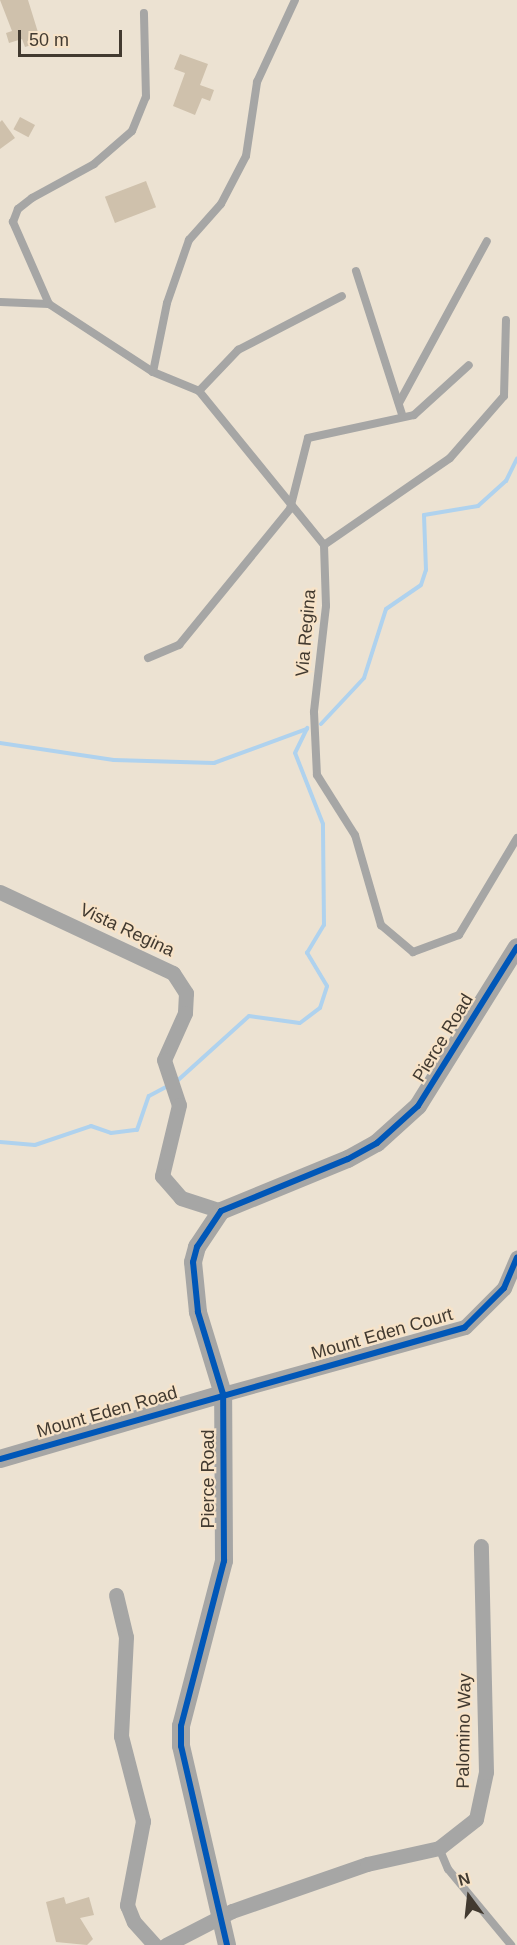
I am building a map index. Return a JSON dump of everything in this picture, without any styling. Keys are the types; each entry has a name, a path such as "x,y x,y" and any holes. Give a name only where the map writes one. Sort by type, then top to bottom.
{"street":[{"name":"Vista Regina","path":"0,892 173,973 186,993 186,1013 164,1060 178,1105 162,1176 182,1198 221,1210"},
{"name":"Pierce Road","path":"227,1945 195,1819 181,1726 224,1561 223,1394 198,1312 193,1262 221,1210 348,1159 385,1135 438,1079 517,947"},
{"name":"Mount Eden Court","path":"223,1394 465,1327 504,1288 517,1258"},
{"name":"Mount Eden Road","path":"0,1459 223,1394"},
{"name":"Palomino Way","path":"166,1945 219,1917 367,1864 439,1848 476,1819 486,1772 481,1546"},
{"path":"116,1595 126,1637 121,1736 143,1821 127,1905 154,1945"}],"lane":[{"path":"153,372 167,303 189,240 221,204 246,156 257,82 295,0"},
{"path":"49,304 13,222 18,209 32,198 94,164 132,131 146,97 144,13"},
{"path":"399,403 487,241"},
{"path":"356,271 403,417"},
{"path":"199,391 238,350 342,296"},
{"path":"0,302 49,304 153,372 199,391 290,509 324,545 450,458 504,396 506,320"},
{"path":"148,658 179,645 290,509 308,438 414,415 469,364"},
{"name":"Via Regina","path":"324,545 326,606 314,712 317,775 355,835 381,925 413,952 459,935 517,838"},
{"path":"439,1848 448,1869 511,1945"}],"building":[{"path":"0,0 28,0 41,42 25,47 22,39 9,43 6,33 12,31"},
{"path":"180,54 208,64 200,85 214,90 210,101 202,98 195,115 173,106 185,73 174,69"},
{"path":"20,117 35,125 28,137 13,129"},
{"path":"2,120 15,138 0,149 0,122"},
{"path":"146,181 156,207 115,223 105,197"},
{"path":"64,1897 66,1904 89,1897 94,1915 80,1918 93,1939 87,1945 56,1942 46,1902"}],"waterway":[{"path":"321,724 364,678 386,609 421,585 426,570 424,515 478,506 506,481 517,458"},
{"path":"176,1082 249,1016 300,1023 320,1008 327,986 307,953 324,925 323,824 295,753 307,728"},
{"path":"0,743 114,760 214,763 307,729"},
{"path":"0,1142 35,1145 91,1126 111,1133 137,1130 149,1096 170,1085"}],"cycle path":[{"path":"227,1945 181,1746 181,1726 224,1561 223,1394 198,1312 193,1262 197,1247 221,1211 348,1159 377,1143 418,1106 517,947"},
{"path":"0,1459 465,1327 504,1288 517,1258"}]}
